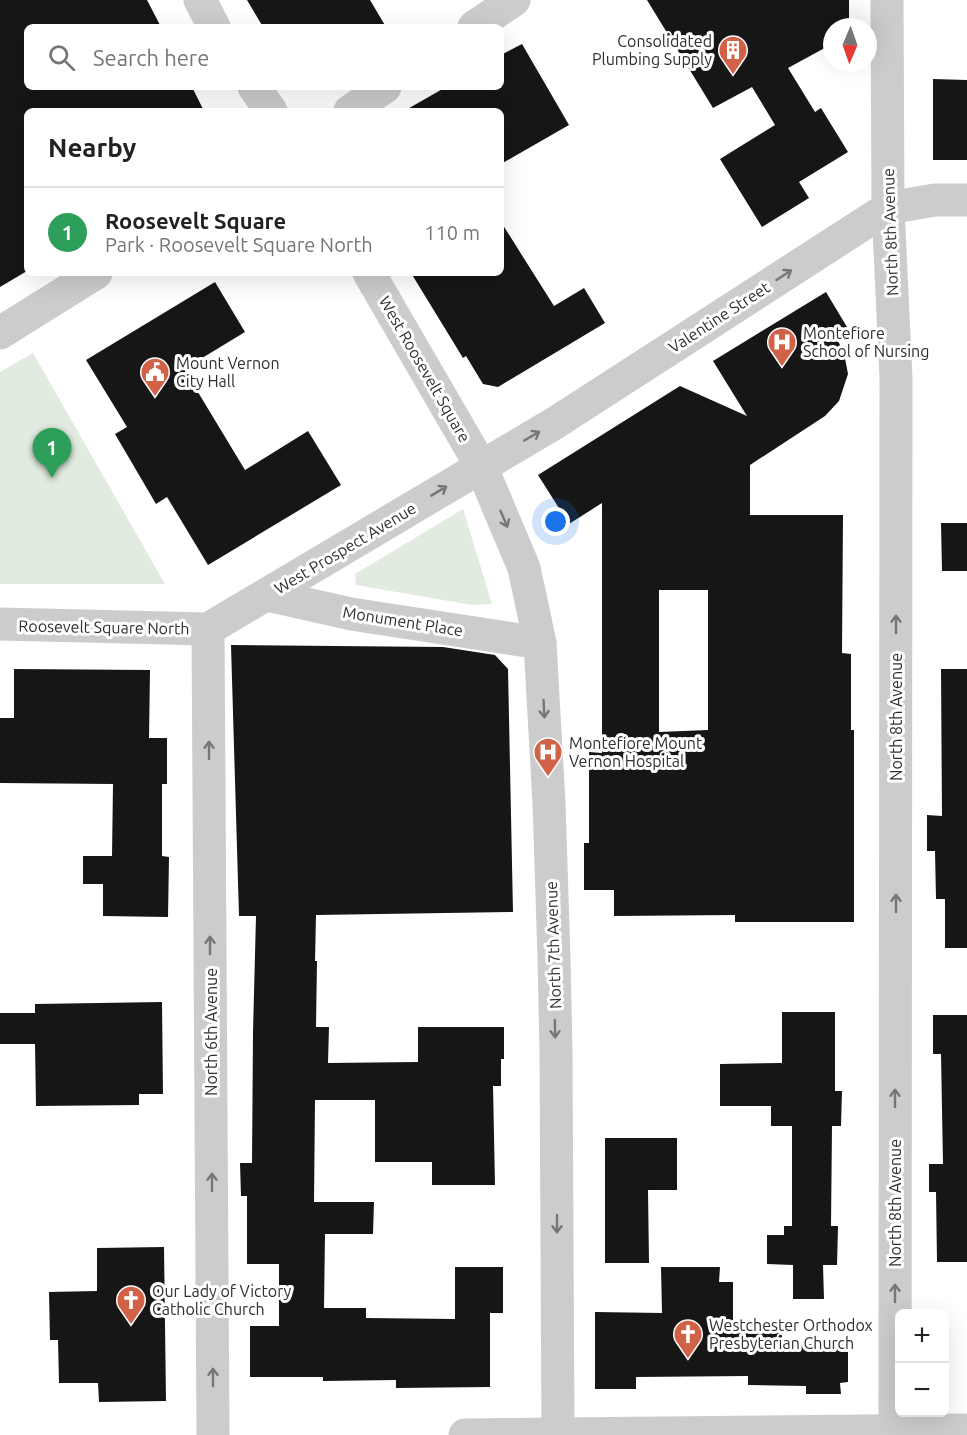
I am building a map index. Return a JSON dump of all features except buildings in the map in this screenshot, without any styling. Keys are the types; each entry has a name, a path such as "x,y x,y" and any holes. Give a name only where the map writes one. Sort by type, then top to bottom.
{"street":[{"path":"200,0 212,24"},
{"path":"478,24 514,0"},
{"name":"North 8th Avenue","path":"887,0 888,208 896,378 895,1432"},
{"path":"257,90 269,108"},
{"path":"354,108 382,90"},
{"name":"Valentine Street","path":"481,466 555,423 888,208 935,200 967,200"},
{"path":"0,333 91,276"},
{"name":"West Roosevelt Square","path":"371,276 481,466"},
{"name":"West Prospect Avenue","path":"208,629 481,466"},
{"name":"North 7th Avenue","path":"481,466 524,568 540,643 549,803 556,1051 558,1434"},
{"name":"Monument Place","path":"267,595 351,614 540,643"},
{"name":"Roosevelt Square North","path":"0,624 208,629"},
{"name":"North 6th Avenue","path":"208,629 213,1435"},
{"path":"465,1435 967,1430"}],"shaded area":[{"path":"33,353 165,584 0,584 0,372"},
{"path":"463,509 492,604 472,605 356,585 355,574"}],"place":[{"name":"Consolidated Plumbing Supply","path":"733,76"},
{"name":"Montefiore School of Nursing","path":"782,368"},
{"name":"Mount Vernon City Hall","path":"155,398"},
{"name":"Roosevelt Square","path":"52,478"},
{"name":"Montefiore Mount Vernon Hospital","path":"548,778"},
{"name":"Our Lady of Victory Catholic Church","path":"131,1326"},
{"name":"Westchester Orthodox Presbyterian Church","path":"688,1360"}]}
